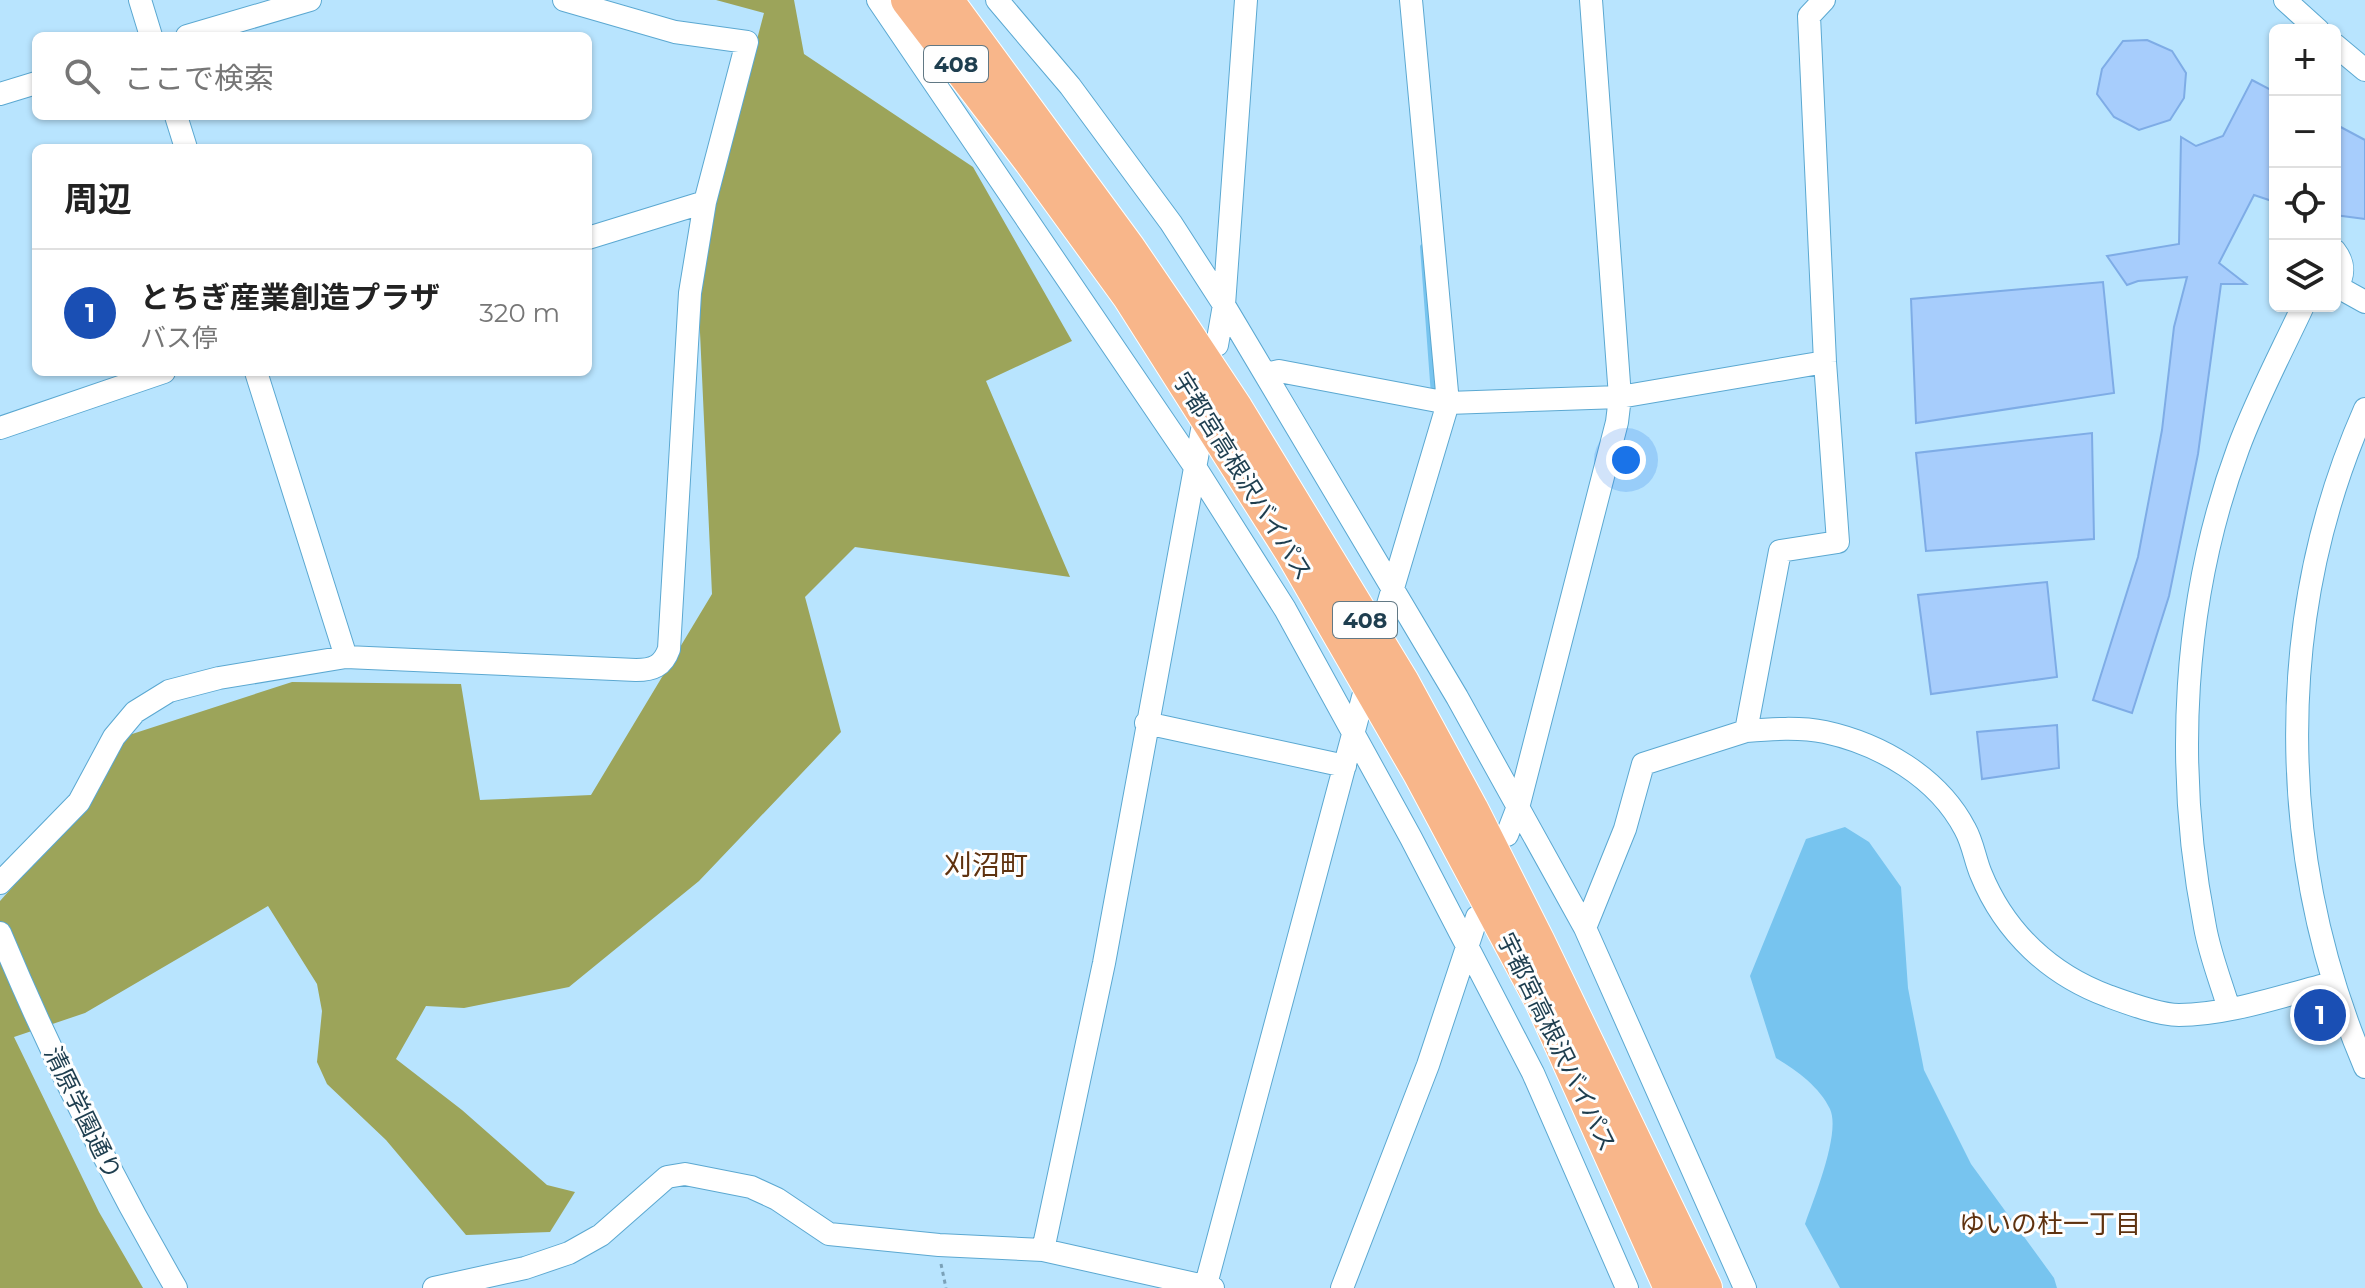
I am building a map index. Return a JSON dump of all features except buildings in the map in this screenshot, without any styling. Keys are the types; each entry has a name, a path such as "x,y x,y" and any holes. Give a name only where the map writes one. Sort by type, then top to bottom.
{"highway":[{"name":"宇都宮高根沢バイパス","path":"908,0 1130,297 1291,550 1420,773 1542,1001 1668,1288"},
{"name":"宇都宮高根沢バイパス","path":"946,0 1128,248 1177,320 1236,409 1402,682 1471,809 1705,1288"}],"street":[{"path":"140,0 150,32"},
{"path":"201,32 310,0"},
{"path":"0,883 79,802 114,737 135,712 169,691 219,678 346,657 636,670 656,667 665,660 669,649 690,293 705,202 747,42 675,32 564,0"},
{"path":"878,0 1195,467 1285,609 1354,732 1533,1073 1627,1288"},
{"path":"997,0 1070,86 1171,223 1224,305 1519,804 1585,928 1745,1288"},
{"path":"1217,345 1224,305 1246,0"},
{"path":"1384,618 1448,403 1411,0"},
{"path":"1507,835 1519,804 1617,422 1620,397 1591,0"},
{"path":"1746,731 1780,551 1838,542 1825,362 1809,16 1824,0"},
{"path":"2298,5 2313,24"},
{"path":"2341,50 2365,70"},
{"path":"0,94 32,84"},
{"path":"177,120 185,144"},
{"path":"592,237 705,202"},
{"path":"2341,290 2365,302"},
{"path":"2229,1009 2205,929 2189,803 2188,718 2192,638 2202,574 2238,449 2300,312"},
{"path":"1265,374 1279,371 1448,403 1620,397 1825,362"},
{"path":"0,428 152,376"},
{"path":"257,376 346,657"},
{"path":"2365,409 2344,457 2316,553 2301,650 2296,756 2300,811 2318,927 2333,983 2365,1067"},
{"path":"1043,1250 1104,963 1202,430"},
{"path":"434,1288 525,1268 569,1253 601,1235 667,1177 685,1174 751,1187 777,1199 829,1234 939,1245 1043,1250 1208,1287 1363,697"},
{"path":"1146,723 1345,766"},
{"path":"1585,928 1625,829 1643,764 1746,731 1822,731 1866,744 1902,763 1938,791 1965,829 1982,877 2008,923 2042,961 2081,986 2122,1001 2177,1015 2229,1009 2333,983"},
{"path":"1342,1288 1428,1065 1477,917"},
{"name":"清原学園通り","path":"0,933 105,1161 176,1288"}],"green space":[{"path":"716,0 794,0 804,54 973,167 1072,341 986,381 1070,577 855,547 805,597 841,732 699,881 569,987 464,1008 426,1006 396,1059 462,1110 547,1185 575,1192 550,1232 466,1235 386,1140 327,1084 317,1062 322,1011 317,984 268,906 85,1013 14,1037 99,1212 143,1288 0,1288 0,901 84,807 126,736 292,682 461,684 480,800 591,795 712,594 697,267 764,13"}],"water":[{"path":"1845,827 1869,842 1901,887 1908,988 1924,1070 1971,1164 2054,1278 2057,1288 1840,1288 1805,1224 1829,1149 1832,1133 1830,1109 1814,1086 1776,1058 1750,976 1806,839"}],"waterway":[{"path":"1423,247 1434,395"}],"place":[{"name":"とちぎ産業創造プラザ","path":"2320,1015"}],"district":[{"name":"刈沼町","path":"986,865"},
{"name":"ゆいの杜一丁目","path":"2050,1224"}]}
